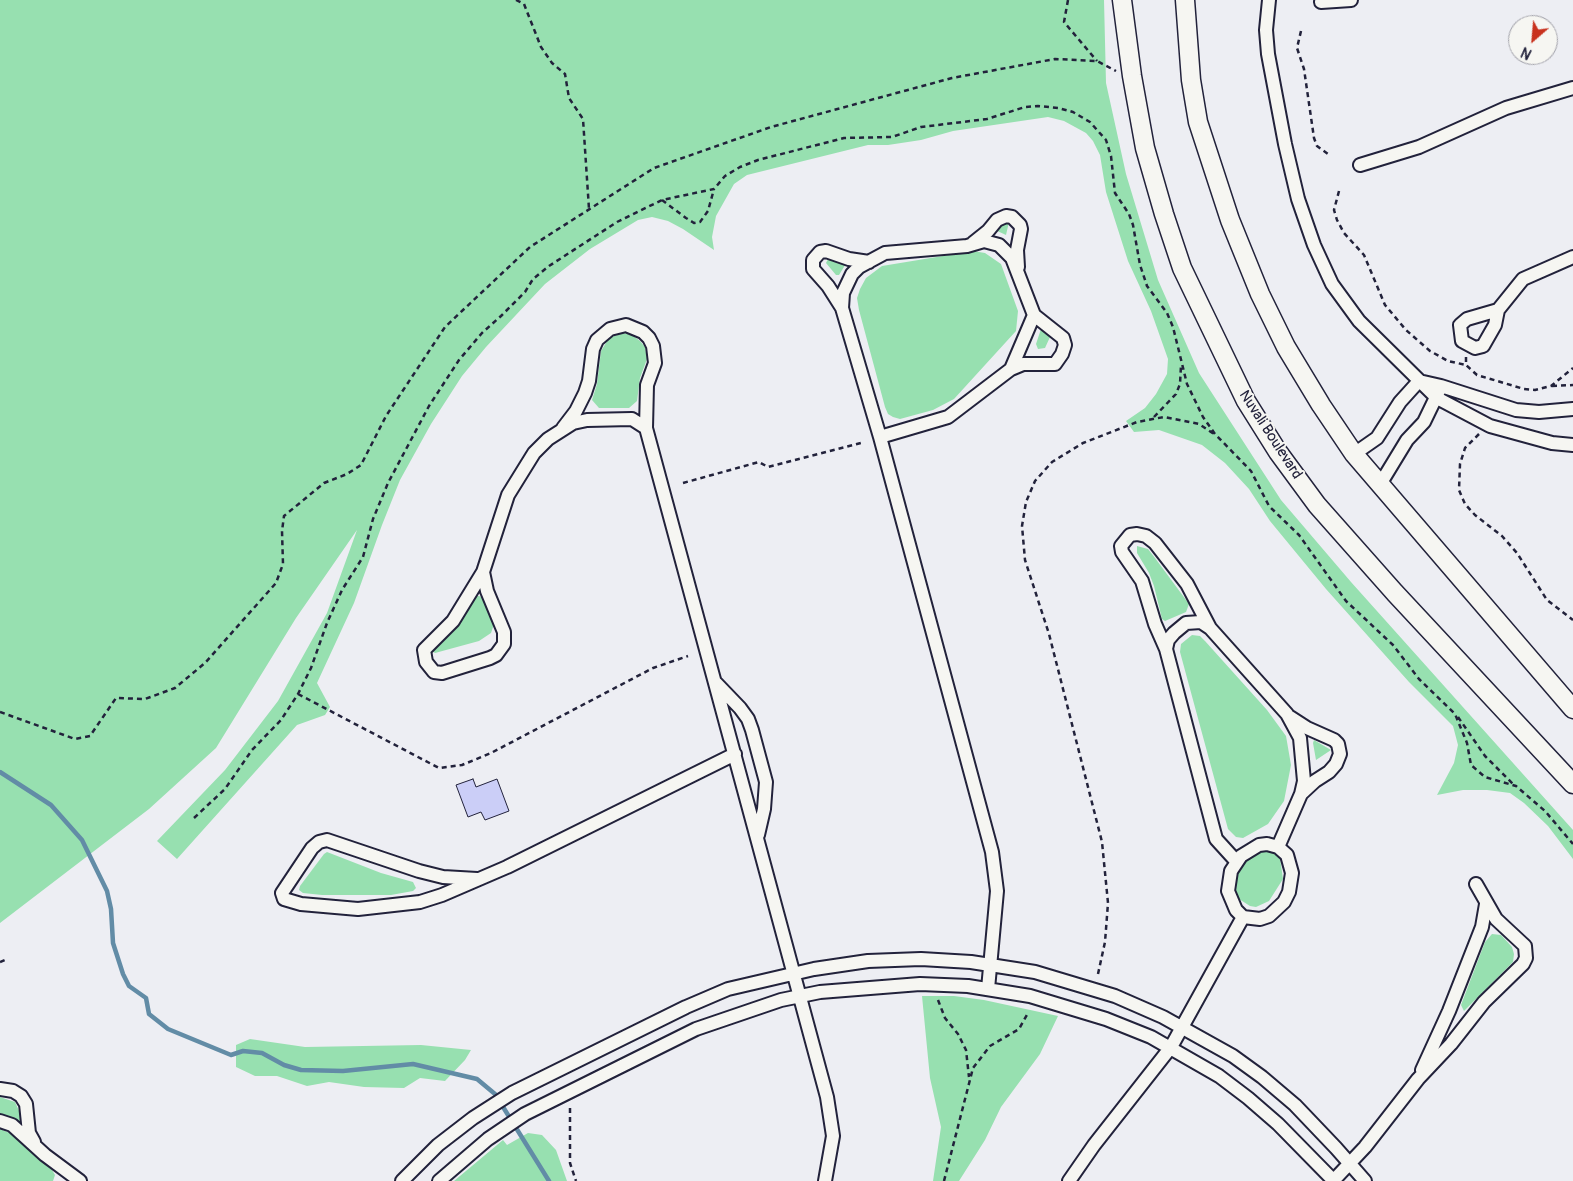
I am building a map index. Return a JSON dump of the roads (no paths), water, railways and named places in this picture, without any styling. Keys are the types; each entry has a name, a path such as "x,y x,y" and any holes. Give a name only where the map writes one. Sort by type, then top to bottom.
{"main road":[{"name":"Nuvali Boulevard","path":"1122,0 1132,76 1145,148 1182,268 1251,410 1278,452 1317,505 1395,593 1573,784"},
{"path":"1185,0 1191,80 1198,122 1230,220 1260,294 1286,347 1321,405 1354,454 1379,486 1573,709"}],"street":[{"path":"1269,0 1266,30 1274,90 1298,198 1314,245 1332,284 1359,321 1419,382 1439,392 1490,426 1552,443 1573,445"},
{"path":"1322,2 1351,0"},
{"path":"1360,165 1419,147 1506,108 1573,88"},
{"path":"967,246 981,238 996,220 1006,216 1012,217 1021,229 1016,259 1019,274"},
{"path":"842,308 844,293 852,274 859,267 872,262 886,253 967,246 984,241 999,245 1012,258 1034,315 1063,338 1065,345 1062,354 1055,364 1023,364 1011,369 948,417 880,436"},
{"path":"872,262 849,259 826,251 816,255 813,260 813,269 828,286 842,308 880,436 992,852 997,891 988,989"},
{"path":"1498,310 1523,279 1573,257"},
{"path":"1011,369 1034,315"},
{"path":"483,572 487,592 502,624 505,638 504,644 496,656 442,673 434,672 426,662 424,650 454,621 483,572 508,495 534,453 562,428 576,411 590,381 593,349 597,340 610,329 626,325 643,332 650,338 655,362 646,385 646,428 716,682 831,1117 832,1146 825,1181"},
{"path":"1354,454 1377,438 1400,402 1419,382"},
{"path":"1439,392 1516,410 1539,412 1573,409"},
{"path":"1379,486 1407,440 1424,422 1439,392"},
{"path":"562,428 587,420 632,419 646,428"},
{"path":"1236,861 1216,839 1166,649 1155,624 1142,581 1122,552 1121,546 1130,535 1146,536 1155,544 1187,584 1210,628 1287,714 1298,724 1328,737 1338,744 1340,754 1336,764 1329,772 1315,781 1301,794"},
{"path":"1166,649 1168,640 1179,627 1194,622 1201,622 1210,628"},
{"path":"716,682 740,708 752,730 766,782 764,809 757,838"},
{"path":"1278,847 1301,794 1304,781 1303,752 1300,738 1287,714"},
{"path":"477,878 444,877 419,871 327,840 319,842 312,848 282,893 284,899 301,904 358,909 420,902 442,895 477,878 507,867 735,754"},
{"path":"1259,845 1278,847 1287,855 1292,873 1292,882 1284,902 1269,916 1260,919 1243,917 1236,910 1228,891 1231,871 1236,861 1240,856 1259,845"},
{"path":"438,1181 501,1129 525,1114 696,1029 738,1013 800,996 871,986 920,984 988,989 1059,1004 1106,1019 1171,1047 1219,1076 1254,1103 1278,1124 1334,1181 1350,1164 1418,1079 1451,1044 1484,1002 1523,964 1527,952 1525,946 1496,919 1476,884"},
{"path":"1418,1079 1449,1011 1482,927 1486,904"},
{"path":"1069,1181 1094,1145 1171,1047 1243,917"},
{"path":"402,1181 438,1146 487,1109 512,1093 686,1007 728,989 794,973 868,961 921,959 991,965 1035,972 1099,991 1183,1028 1233,1056 1262,1077 1295,1105 1364,1181"},
{"path":"1449,1011 1468,1022"},
{"path":"0,1090 13,1091 21,1096 26,1104 29,1133 36,1146"},
{"path":"0,1122 12,1125 80,1181"}],"waterway":[{"path":"0,772 51,805 82,840 107,891 111,909 113,943 123,974 129,986 146,998 149,1014 168,1029 231,1055 243,1051 262,1053 284,1065 301,1070 343,1071 413,1064 477,1079 495,1094 549,1181"}]}
